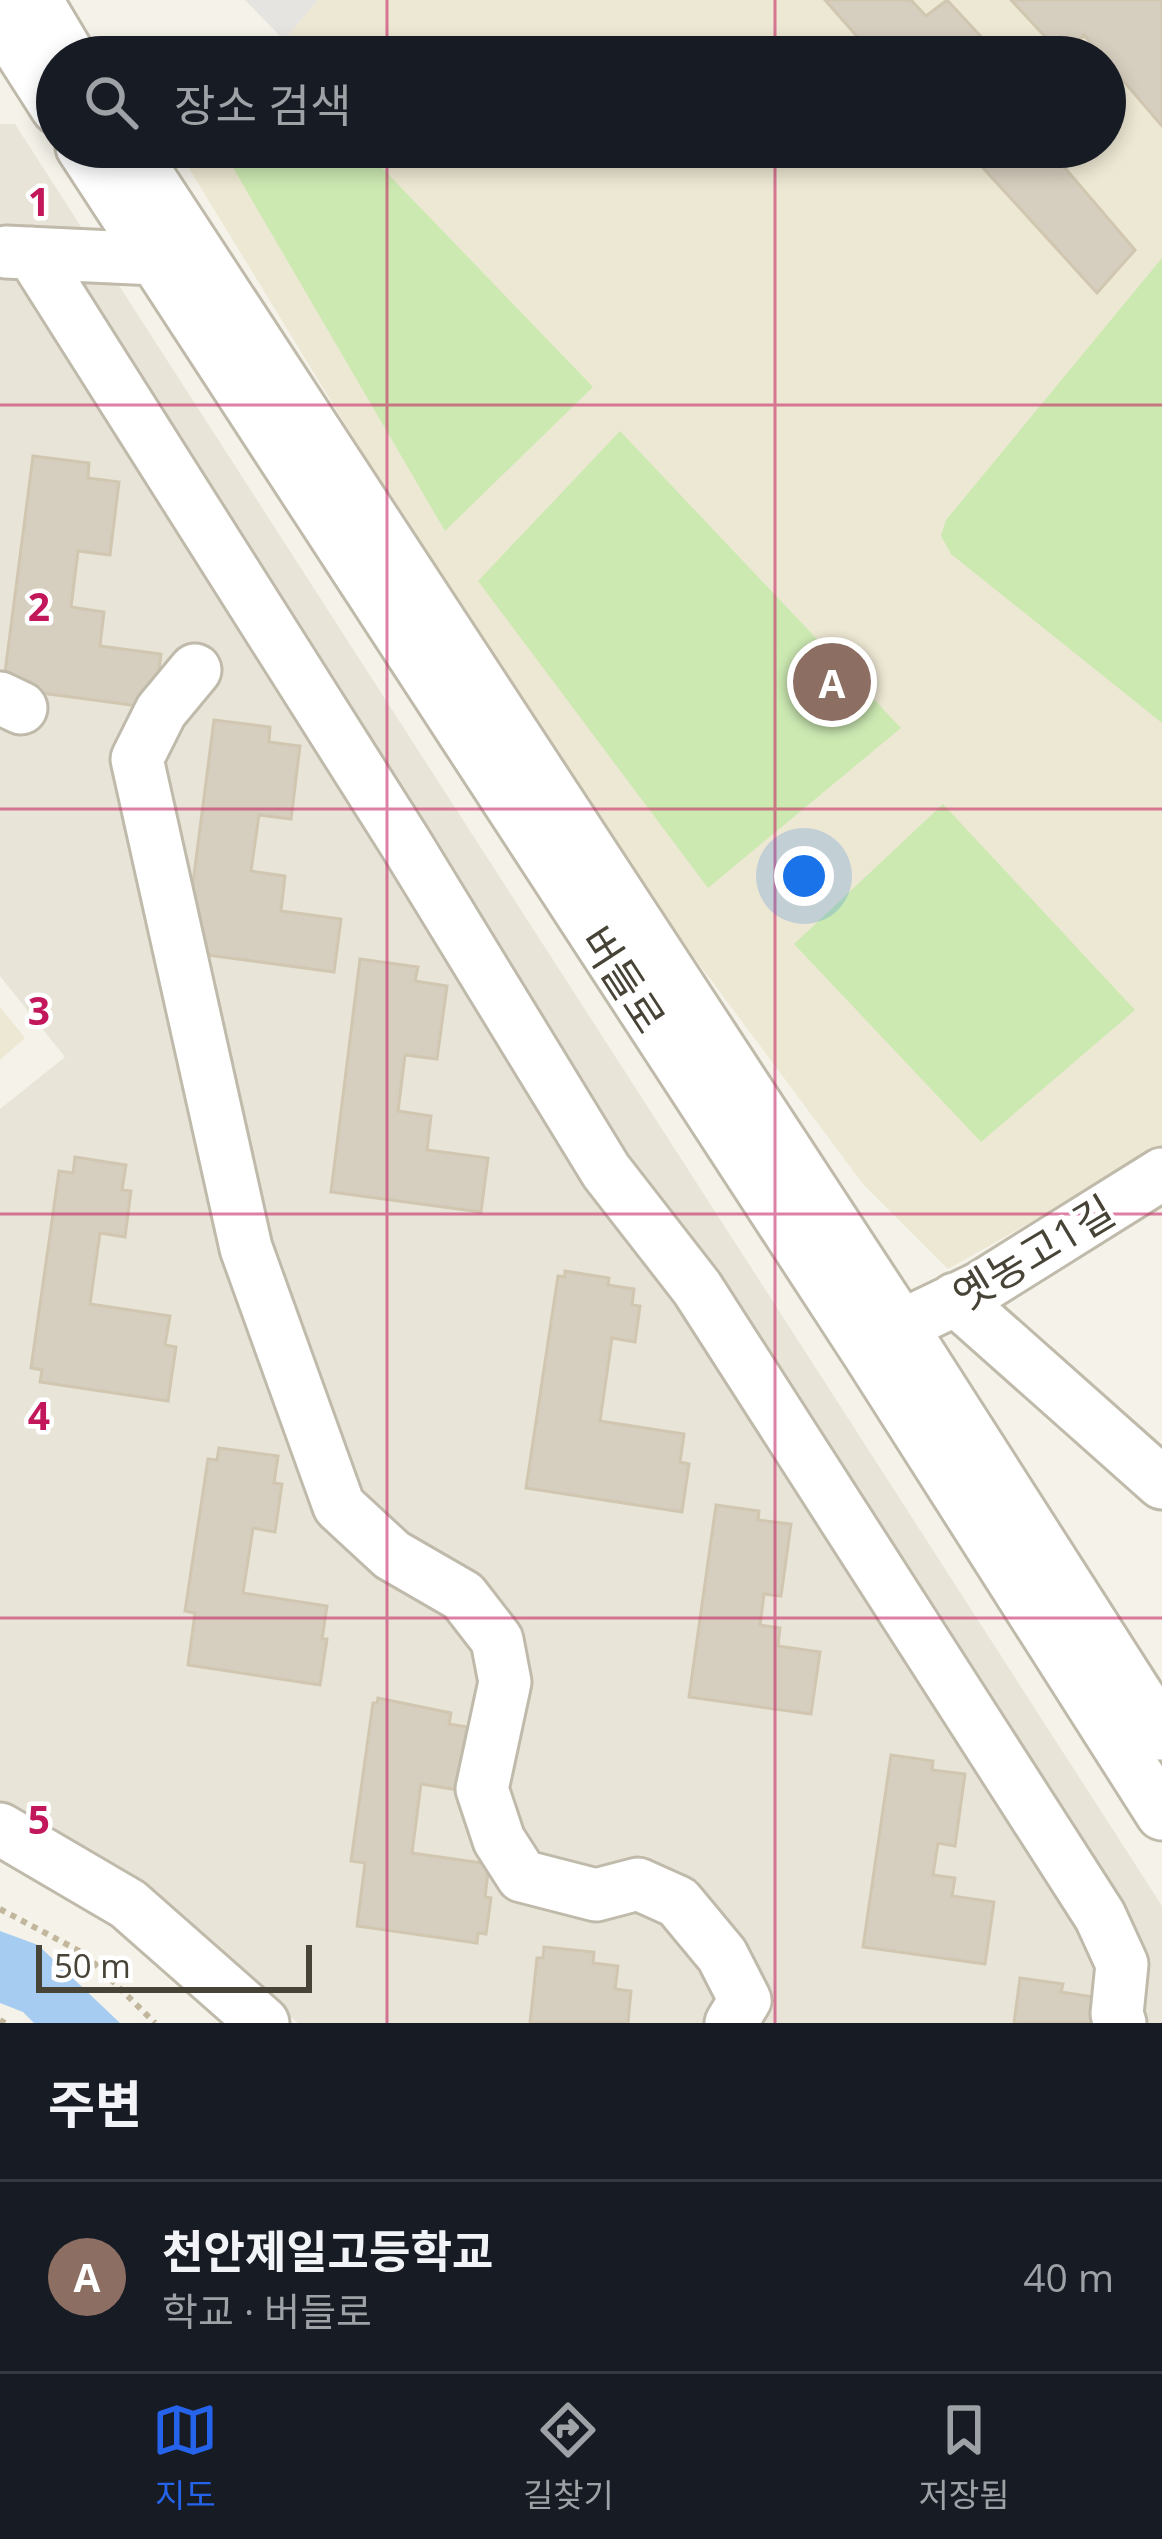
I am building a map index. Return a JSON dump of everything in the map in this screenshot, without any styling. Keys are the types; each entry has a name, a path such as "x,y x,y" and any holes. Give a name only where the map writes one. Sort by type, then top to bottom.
{"street":[{"name":"버들로","path":"96,168 869,1354 1162,1814"},
{"name":"버들로","path":"143,168 901,1326 1162,1734"},
{"path":"16,252 155,259"},
{"path":"16,252 406,844 606,1171 697,1288 1100,1916 1122,1964 1120,2023"},
{"path":"195,670 161,711 137,759 246,1248 339,1506 392,1556 464,1596 497,1640 505,1682 482,1789 499,1840 522,1876 596,1895 638,1884 678,1902 722,1954 746,2000 731,2023"},
{"name":"옛농고1길","path":"901,1326 955,1300 1162,1174"},
{"path":"955,1300 1162,1484"},
{"path":"0,1829 128,1904 263,2023"}],"path":[{"path":"0,1909 85,1954 155,2023"}],"shaded area":[{"path":"245,0 318,0 287,36 280,36"},
{"path":"315,0 1162,0 1162,1148 948,1269 863,1184 565,784 189,168 1126,168 1126,36 287,36"},
{"path":"0,124 15,124 36,157 36,168 43,168 1162,1906 1162,2023 298,2023 123,1879 0,1814 0,1109 65,1057 0,976"},
{"path":"0,1007 25,1038 0,1060"}],"green space":[{"path":"233,168 382,168 593,387 445,531"},
{"path":"1162,258 1162,723 951,554 941,536 946,520"},
{"path":"620,431 901,728 708,888 478,581"},
{"path":"943,804 1135,1010 981,1142 794,944"}],"water":[{"path":"0,1931 38,1945 120,2023 34,2023 23,2012 0,2003"}],"building":[{"path":"825,0 911,0 926,16 947,0 980,36 857,36"},
{"path":"1011,0 1162,0 1162,126 1126,84 1126,36 1044,36"},
{"path":"983,168 1065,168 1135,250 1097,293"},
{"path":"33,456 89,463 88,478 119,482 110,555 78,551 71,607 104,612 100,646 161,654 154,708 3,688"},
{"path":"214,720 270,727 269,742 300,746 291,819 259,815 251,871 285,876 281,911 341,919 334,972 184,952"},
{"path":"360,959 418,967 415,981 447,986 437,1059 405,1055 398,1111 431,1116 427,1150 488,1158 481,1212 331,1192"},
{"path":"75,1157 126,1165 122,1190 131,1191 125,1237 100,1233 90,1304 170,1316 165,1345 176,1347 168,1401 40,1382 42,1370 31,1368 59,1171 73,1173"},
{"path":"565,1271 609,1278 608,1285 634,1289 632,1305 640,1306 635,1342 612,1338 600,1421 684,1434 680,1462 689,1464 682,1512 526,1488 558,1276 565,1277"},
{"path":"219,1448 278,1456 274,1483 282,1484 275,1532 253,1528 243,1593 327,1606 320,1685 188,1665 195,1613 185,1611 208,1459 217,1460"},
{"path":"716,1505 759,1511 758,1520 791,1524 781,1596 764,1594 760,1625 780,1628 778,1646 820,1652 811,1714 689,1697"},
{"path":"378,1698 451,1713 449,1724 467,1727 458,1790 421,1784 412,1853 489,1864 486,1934 478,1933 477,1943 357,1926 365,1863 351,1861 373,1703"},
{"path":"891,1755 933,1761 932,1770 965,1774 955,1846 938,1843 933,1875 955,1878 952,1896 994,1902 985,1964 863,1947"},
{"path":"544,1947 594,1952 593,1963 618,1966 615,1989 631,1991 628,2023 530,2023 537,1958 543,1958"},
{"path":"1020,1978 1063,1984 1061,1992 1094,1997 1091,2023 1014,2023"}],"place":[{"name":"천안제일고등학교","path":"832,682"}]}
